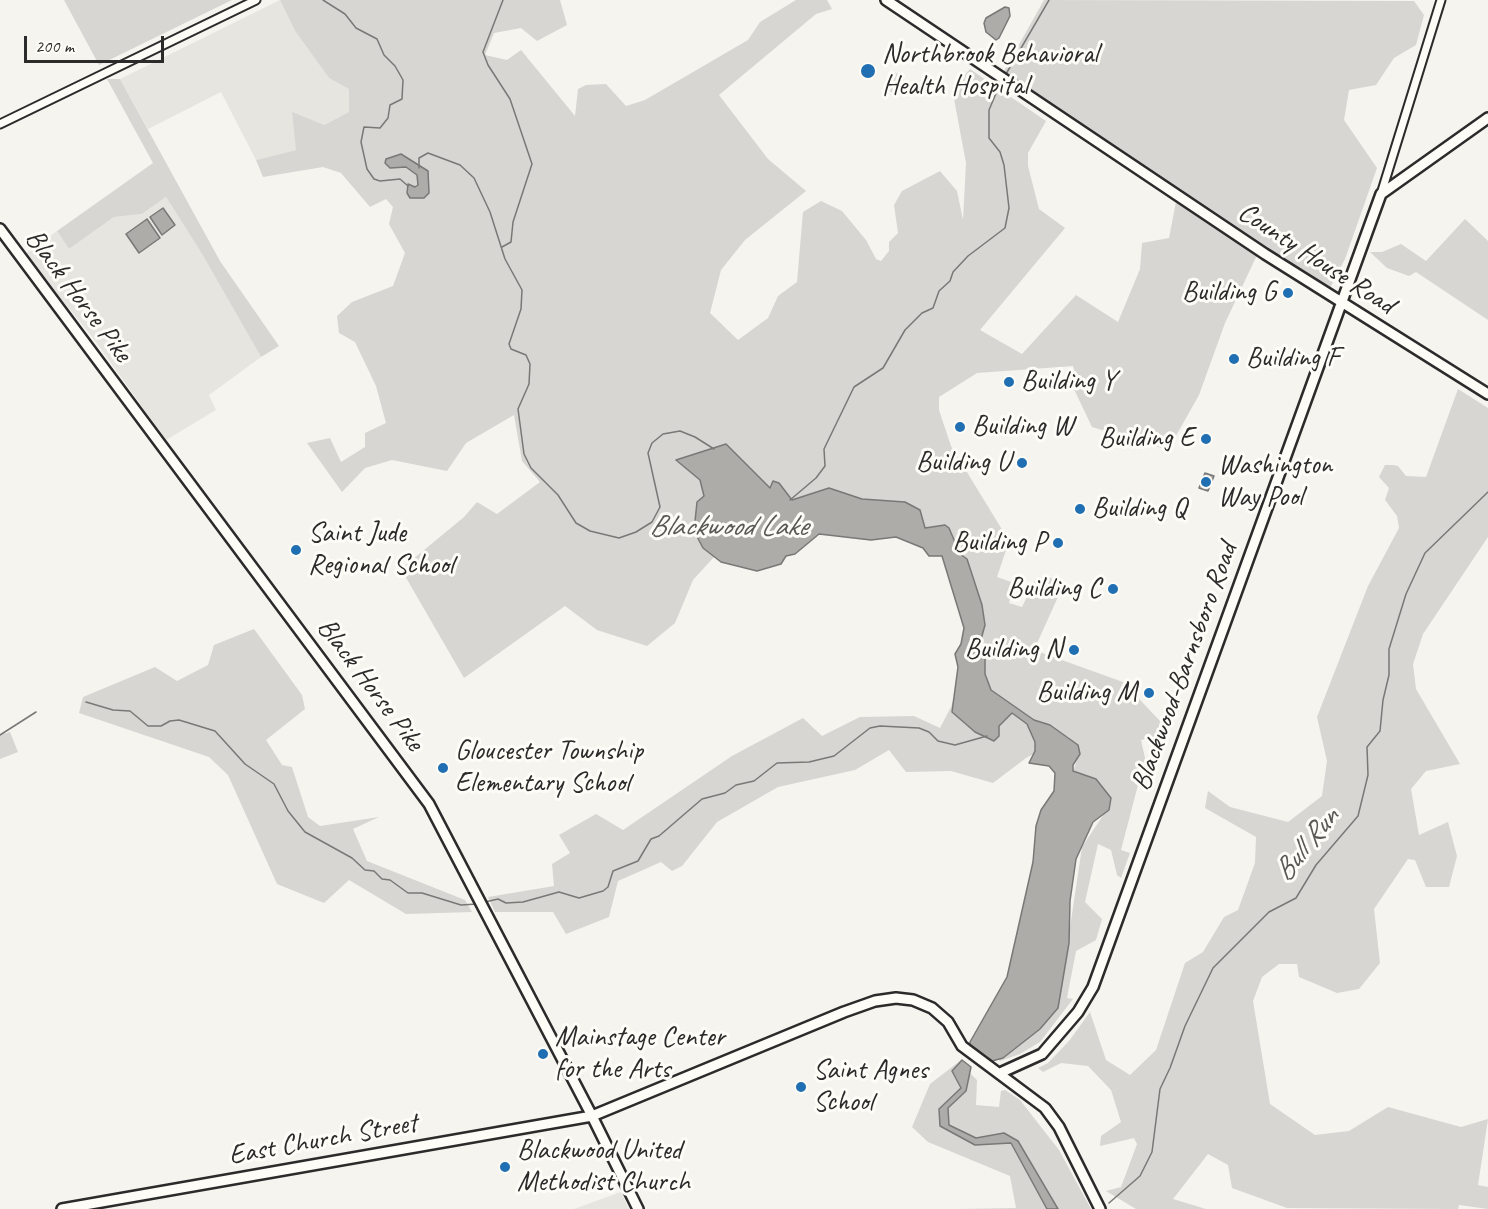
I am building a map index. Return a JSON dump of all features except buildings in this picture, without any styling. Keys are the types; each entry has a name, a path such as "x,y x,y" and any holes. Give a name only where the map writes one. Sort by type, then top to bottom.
{"main road":[{"name":"County House Road","path":"886,0 1340,303 1488,394"},
{"path":"1381,194 1488,118"},
{"name":"Blackwood-Barnsboro Road","path":"1000,1073 1042,1054 1078,1012 1093,987 1381,194"},
{"name":"Black Horse Pike","path":"0,229 417,786 592,1116 638,1209"},
{"name":"East Church Street","path":"62,1209 592,1116 844,1012 887,998 913,1000 933,1008 948,1022 966,1049 1035,1099 1052,1116 1100,1209"}],"street":[{"path":"0,124 256,0"},
{"path":"1381,194 1441,0"}],"shaded area":[{"path":"64,0 232,0 99,65"},
{"path":"280,0 295,31 329,78 350,89 349,112 324,125 296,150 256,160 221,92 148,129 120,79"},
{"path":"280,0 560,0 567,25 537,41 521,28 494,33 485,55 507,60 521,50 575,116 578,89 586,85 606,84 626,106 645,100 748,40 760,22 796,0 827,0 832,9 816,14 719,95 768,159 806,191 745,240 721,270 710,313 738,340 768,318 778,296 797,282 803,212 821,201 842,211 866,240 876,259 881,261 889,251 889,242 898,233 894,205 902,191 940,171 957,191 963,220 966,163 952,88 970,69 1046,121 1028,153 1028,166 1039,209 1065,228 980,330 1022,354 1076,295 1118,322 1140,269 1142,243 1169,238 1176,202 1257,255 1225,323 1199,395 1168,450 1092,427 1071,383 1077,381 1073,366 977,373 939,397 939,410 951,446 1009,541 997,577 1014,583 1009,603 1022,607 1036,578 1050,577 1062,588 1034,650 1123,682 1160,721 1157,737 1141,740 1145,758 1121,850 1130,853 1121,878 1117,875 1111,850 1098,844 1085,902 1102,919 1096,940 1076,951 1067,998 1073,999 1040,1042 1020,1054 1000,1061 997,1058 1058,1008 1082,847 1110,805 1091,780 1073,772 1080,750 1067,736 1026,758 993,783 951,771 906,772 889,750 855,770 778,787 717,822 682,866 672,871 661,862 618,881 609,917 566,934 553,912 495,912 488,897 554,886 552,864 570,853 559,835 596,814 623,830 732,756 803,718 822,736 860,717 914,716 940,728 951,707 982,605 905,502 862,499 829,488 792,500 770,488 700,479 704,496 694,534 714,557 693,580 675,623 647,646 597,630 565,606 464,678 401,569 464,517 477,502 497,514 540,482 522,461 514,415 466,443 447,471 392,460 365,468 342,492 307,443 330,438 341,462 365,447 365,433 386,423 376,386 355,342 339,333 337,316 352,302 393,286 405,253 389,224 393,207 386,199 370,207 341,173 323,167 263,177 256,160 296,150 292,112 324,125 349,112 349,89 329,78 295,31"},
{"path":"1044,0 1414,1 1424,15 1416,45 1394,58 1376,85 1349,90 1344,120 1377,168 1345,259 1330,288 1161,180 1003,73"},
{"path":"891,73 899,73 905,79 905,87 899,93 891,93 885,87 885,79"},
{"path":"107,79 120,79 220,261 279,346 261,357 202,254 166,197 142,214 114,217 69,249 57,231 153,163"},
{"path":"166,197 202,254 261,357 209,395 216,410 166,440 93,338 25,254 57,231 69,249 114,217 142,214"},
{"path":"1465,219 1488,241 1488,320 1416,272 1409,276 1387,268 1370,252 1382,252 1401,244 1426,261"},
{"path":"1458,389 1488,408 1488,537 1423,634 1413,664 1416,689 1460,764 1426,771 1411,789 1419,835 1448,822 1457,856 1449,887 1426,887 1415,860 1408,859 1374,909 1380,963 1359,989 1337,993 1299,977 1297,964 1279,964 1262,977 1253,1001 1270,1104 1315,1135 1349,1131 1388,1107 1461,1127 1488,1119 1478,1185 1488,1187 1488,1209 1459,1205 1458,1209 1287,1208 1232,1188 1228,1165 1208,1154 1173,1199 1206,1209 1136,1209 1106,1191 1121,1187 1137,1144 1134,1138 1100,1146 1101,1136 1121,1122 1111,1090 1088,1066 1061,1063 1043,1072 1038,1068 1048,1063 1069,1041 1090,1012 1106,1060 1130,1075 1156,1050 1185,963 1203,952 1224,917 1238,910 1255,863 1256,837 1205,808 1208,791 1230,807 1288,822 1322,796 1327,761 1317,717 1368,586 1399,528 1397,516 1385,500 1389,488 1379,477 1385,465 1393,465 1398,466 1406,476 1426,477"},
{"path":"254,629 302,695 305,709 266,740 282,765 292,767 308,817 320,826 379,817 353,829 367,861 465,900 472,912 406,914 349,880 324,903 277,884 228,775 209,757 79,713 83,697 155,667 177,681 208,665 214,645"},
{"path":"10,732 18,752 0,759 0,735"},
{"path":"961,1060 952,1071 961,1088 940,1108 940,1126 975,1145 1011,1143 1047,1209 960,1209 1016,1208 1010,1176 928,1142 912,1127 930,1084"},
{"path":"968,1071 977,1080 976,1105 999,1107 1001,1091 1005,1090 1020,1100 1059,1150 1091,1209 1058,1209 1018,1141 1004,1133 976,1138 949,1125 948,1108 966,1091"},
{"path":"621,1192 629,1209 574,1209"}],"water":[{"path":"1005,7 1009,8 1010,16 996,40 986,32 984,23 986,18"},
{"path":"401,154 428,171 429,193 424,198 410,198 407,193 408,184 415,187 418,185 417,175 406,167 390,168 385,163 386,159"},
{"path":"163,208 175,225 162,235 150,217"},
{"path":"147,219 160,238 139,253 126,234"},
{"name":"Blackwood Lake","path":"726,444 770,488 773,481 779,483 792,500 829,488 862,499 905,502 920,510 925,528 945,525 949,528 960,554 967,559 982,605 985,625 980,643 985,652 985,674 991,690 1034,720 1050,725 1078,745 1080,754 1073,765 1073,771 1096,779 1111,798 1109,810 1093,822 1076,859 1070,901 1069,943 1058,1008 1040,1029 1003,1058 992,1061 970,1046 970,1042 1007,977 1033,862 1036,826 1041,810 1054,791 1055,773 1049,766 1029,763 1035,751 1035,742 1027,724 1012,713 999,726 999,736 994,741 975,732 952,712 958,667 955,654 961,644 964,628 942,556 929,556 923,548 896,537 871,540 819,534 795,554 786,556 781,564 757,571 721,562 703,548 694,531 697,502 704,496 700,480 676,460"},
{"name":"Washington Way Pool","path":"1205,473 1214,476 1208,491 1199,488"},
{"path":"962,1060 971,1067 966,1091 948,1108 949,1125 976,1138 1004,1133 1018,1141 1058,1209 1047,1209 1011,1143 975,1145 940,1126 939,1109 961,1088 952,1071"}],"waterway":[{"path":"323,0 345,14 356,28 377,39 384,55 395,66 403,80 402,99 390,105 388,118 380,128 364,127 361,142 367,169 374,179 380,181 400,179 408,186"},
{"path":"502,247 511,242 513,222 532,164 510,99 488,65 483,52 503,0"},
{"path":"1006,74 1049,0"},
{"path":"790,500 816,478 825,466 824,449 854,387 883,368 905,330 922,313 933,308 939,291 950,281 953,272 968,256 1005,228 1009,208 1004,165 1000,152 989,138 989,110 1000,84"},
{"path":"419,168 419,158 428,153 460,165 474,178 490,212 505,259 522,290 521,309 509,344 511,349 526,355 530,364 529,384 518,409 524,454 531,468 558,495 576,523 590,531 619,538 636,532 652,522 660,507 648,453 652,443 663,434 680,431 714,449"},
{"name":"Bull Run","path":"1109,1203 1140,1176 1152,1152 1160,1089 1185,1026 1213,968 1269,912 1296,898 1316,865 1358,816 1368,775 1367,747 1380,731 1383,700 1389,675 1389,649 1406,594 1425,553 1488,492"},
{"path":"86,702 113,710 130,711 148,726 161,726 170,721 179,720 215,731 245,764 274,784 288,811 305,832 352,858 365,870 374,871 382,879 390,880 408,893 422,893 461,905 477,904"},
{"path":"0,735 36,712"},
{"path":"485,902 498,899 506,903 523,902 559,892 579,898 603,891 608,887 613,871 638,861 651,839 659,836 702,799 725,793 736,785 754,781 777,763 809,762 834,756 870,728 880,726 919,728 929,732 938,741 955,745 987,736"}],"place":[{"name":"Northbrook Behavioral Health Hospital","path":"868,71"},
{"name":"Building G","path":"1288,293"},
{"name":"Building F","path":"1234,359"},
{"name":"Building Y","path":"1009,382"},
{"name":"Building W","path":"960,427"},
{"name":"Building E","path":"1206,439"},
{"name":"Building U","path":"1022,463"},
{"name":"Washington Way Pool","path":"1206,482"},
{"name":"Building Q","path":"1080,509"},
{"name":"Building P","path":"1058,543"},
{"name":"Saint Jude Regional School","path":"296,550"},
{"name":"Building C","path":"1113,589"},
{"name":"Building N","path":"1074,650"},
{"name":"Building M","path":"1149,693"},
{"name":"Gloucester Township Elementary School","path":"443,768"},
{"name":"Mainstage Center for the Arts","path":"543,1054"},
{"name":"Saint Agnes School","path":"801,1087"},
{"name":"Blackwood United Methodist Church","path":"505,1167"}]}
